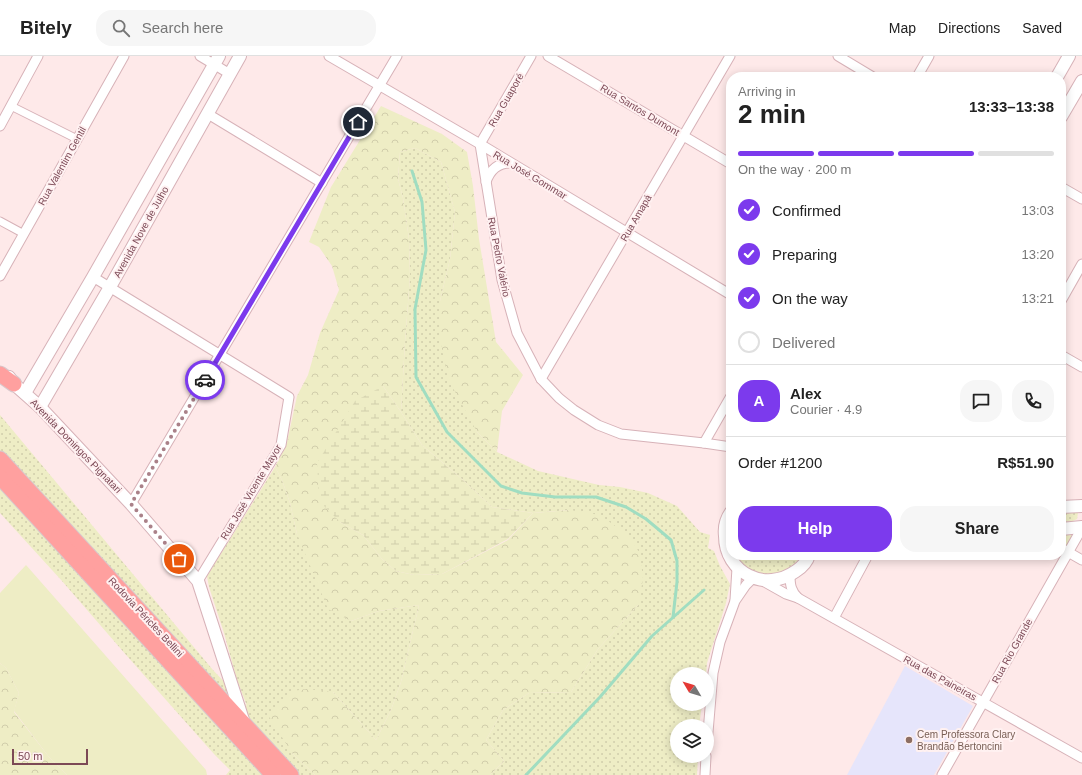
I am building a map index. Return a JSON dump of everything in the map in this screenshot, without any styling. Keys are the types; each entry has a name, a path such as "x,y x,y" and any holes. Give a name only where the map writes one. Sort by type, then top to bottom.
{"main road":[{"path":"0,374 20,388"},
{"name":"Rodovia Péricles Bellini","path":"0,458 291,775"},
{"name":"Rodovia Péricles Bellini","path":"0,477 273,775"},
{"path":"0,486 66,548"}],"street":[{"path":"0,126 38,56"},
{"name":"Rua Valentim Gentil","path":"0,276 124,56"},
{"path":"200,56 216,60 230,74"},
{"name":"Avenida Nove de Julho","path":"40,407 110,287 240,56"},
{"name":"Rua José Gommar","path":"329,56 480,144 726,292"},
{"path":"131,504 397,56"},
{"name":"Rua Guaporé","path":"480,144 531,56"},
{"name":"Rua Santos Dumont","path":"548,56 726,161"},
{"name":"Rua Amapá","path":"541,379 730,56"},
{"path":"838,56 865,72"},
{"path":"920,72 929,56"},
{"path":"1060,72 1069,56"},
{"name":"Avenida Nove de Julho","path":"20,388 93,276 216,60"},
{"path":"1066,108 1082,81"},
{"path":"11,106 77,139"},
{"path":"208,114 322,183"},
{"name":"Rua Pedro Valério","path":"480,144 502,280 517,333 541,379 559,398 574,410 598,425 621,434 726,446"},
{"path":"486,182 490,172 494,168 502,164 510,163"},
{"path":"1066,190 1082,199"},
{"path":"0,221 24,234"},
{"path":"1066,292 1082,264"},
{"path":"93,276 220,354"},
{"name":"Rua José Vicente Mayor","path":"198,581 280,445 289,397 220,354"},
{"path":"1066,358 1082,367"},
{"name":"Avenida Domingos Pignatari","path":"0,367 40,407 131,504 198,581"},
{"path":"704,443 726,405"},
{"path":"1066,507 1082,506"},
{"path":"726,523 724,530 726,547"},
{"path":"1066,529 1082,527"},
{"name":"Rua Rio Grande","path":"1066,547 1082,527"},
{"path":"1066,551 1082,560"},
{"path":"731,560 737,568 745,574 757,579 770,581 790,576 807,560"},
{"path":"834,618 865,560"},
{"name":"Rua Rio Grande","path":"942,775 983,702 1059,560"},
{"path":"735,601 737,568"},
{"path":"790,576 792,592 798,598"},
{"path":"709,719 713,673 720,642 735,601 746,585 757,579"},
{"name":"Rua das Paineiras","path":"757,579 786,594 798,598 1082,758"},
{"path":"198,581 245,725"},
{"path":"705,775 706,763"}],"shaded area":[{"name":"Cem Professora Clary Brandão Bertoncini","path":"905,666 973,706 934,775 847,775"}],"green space":[{"path":"381,106 442,134 467,152 473,186 479,239 496,342 523,375 502,411 497,452 477,432 448,379 440,340 440,301 450,259 455,212 441,162 415,148 400,152 398,179 403,198 409,239 410,276 401,412 383,386 340,522 363,535 382,559 396,571 414,575 442,574 508,540 533,513 570,510 600,515 630,537 640,554 643,579 638,605 598,649 571,692 529,693 503,710 486,740 504,761 490,775 315,775 292,753 268,715 293,691 306,689 333,692 376,740 391,710 401,682 419,605 379,611 351,621 328,609 297,534 290,503 282,480 275,467 287,442 297,396 308,375 320,333 339,290 332,266 319,247 309,242 331,187"},
{"path":"415,148 441,162 455,212 450,259 440,301 477,432 497,452 538,471 599,485 620,487 648,493 677,506 700,532 710,535 708,548 714,551 730,584 726,603 707,667 670,667 670,711 701,711 700,719 670,719 670,763 698,763 697,775 490,775 504,761 486,740 503,710 529,693 571,692 598,649 638,605 570,510 533,513 492,507 422,445 401,412 410,276 409,239 403,198 398,179 400,152"},
{"path":"383,386 422,445 492,507 533,513 508,539 442,574 414,575 396,571 382,559 363,535 340,522 319,501 317,463 355,401"},
{"path":"0,415 213,670 247,706 237,680 207,576 275,467 282,480 290,503 297,534 351,621 379,611 419,605 401,682 391,710 376,740 333,692 292,753 315,775 226,775 230,770 214,754 62,581 0,513"},
{"path":"1066,512 1078,513 1077,519 1066,522"},
{"path":"1078,530 1067,549 1066,548 1066,531"},
{"path":"738,560 798,560 789,568 772,574 755,572 747,569"},
{"path":"26,565 206,770 207,775 67,775 49,757 14,711 19,693 6,668 0,663 0,593"},
{"path":"0,663 6,668 19,693 14,712 49,757 67,775 0,775"}],"waterway":[{"path":"412,171 422,202 426,250 415,309 416,377 447,432 501,486 522,493 555,497 596,497 626,507 646,519 671,540 677,561 677,582 673,617"},
{"path":"526,775 600,697 652,636 704,590"}],"way so far":[{"path":"179,559 131,504 205,380"}],"place":[{"name":"Cem Professora Clary Brandão Bertoncini","path":"909,740"}],"route":[{"path":"205,380 358,122"}]}
